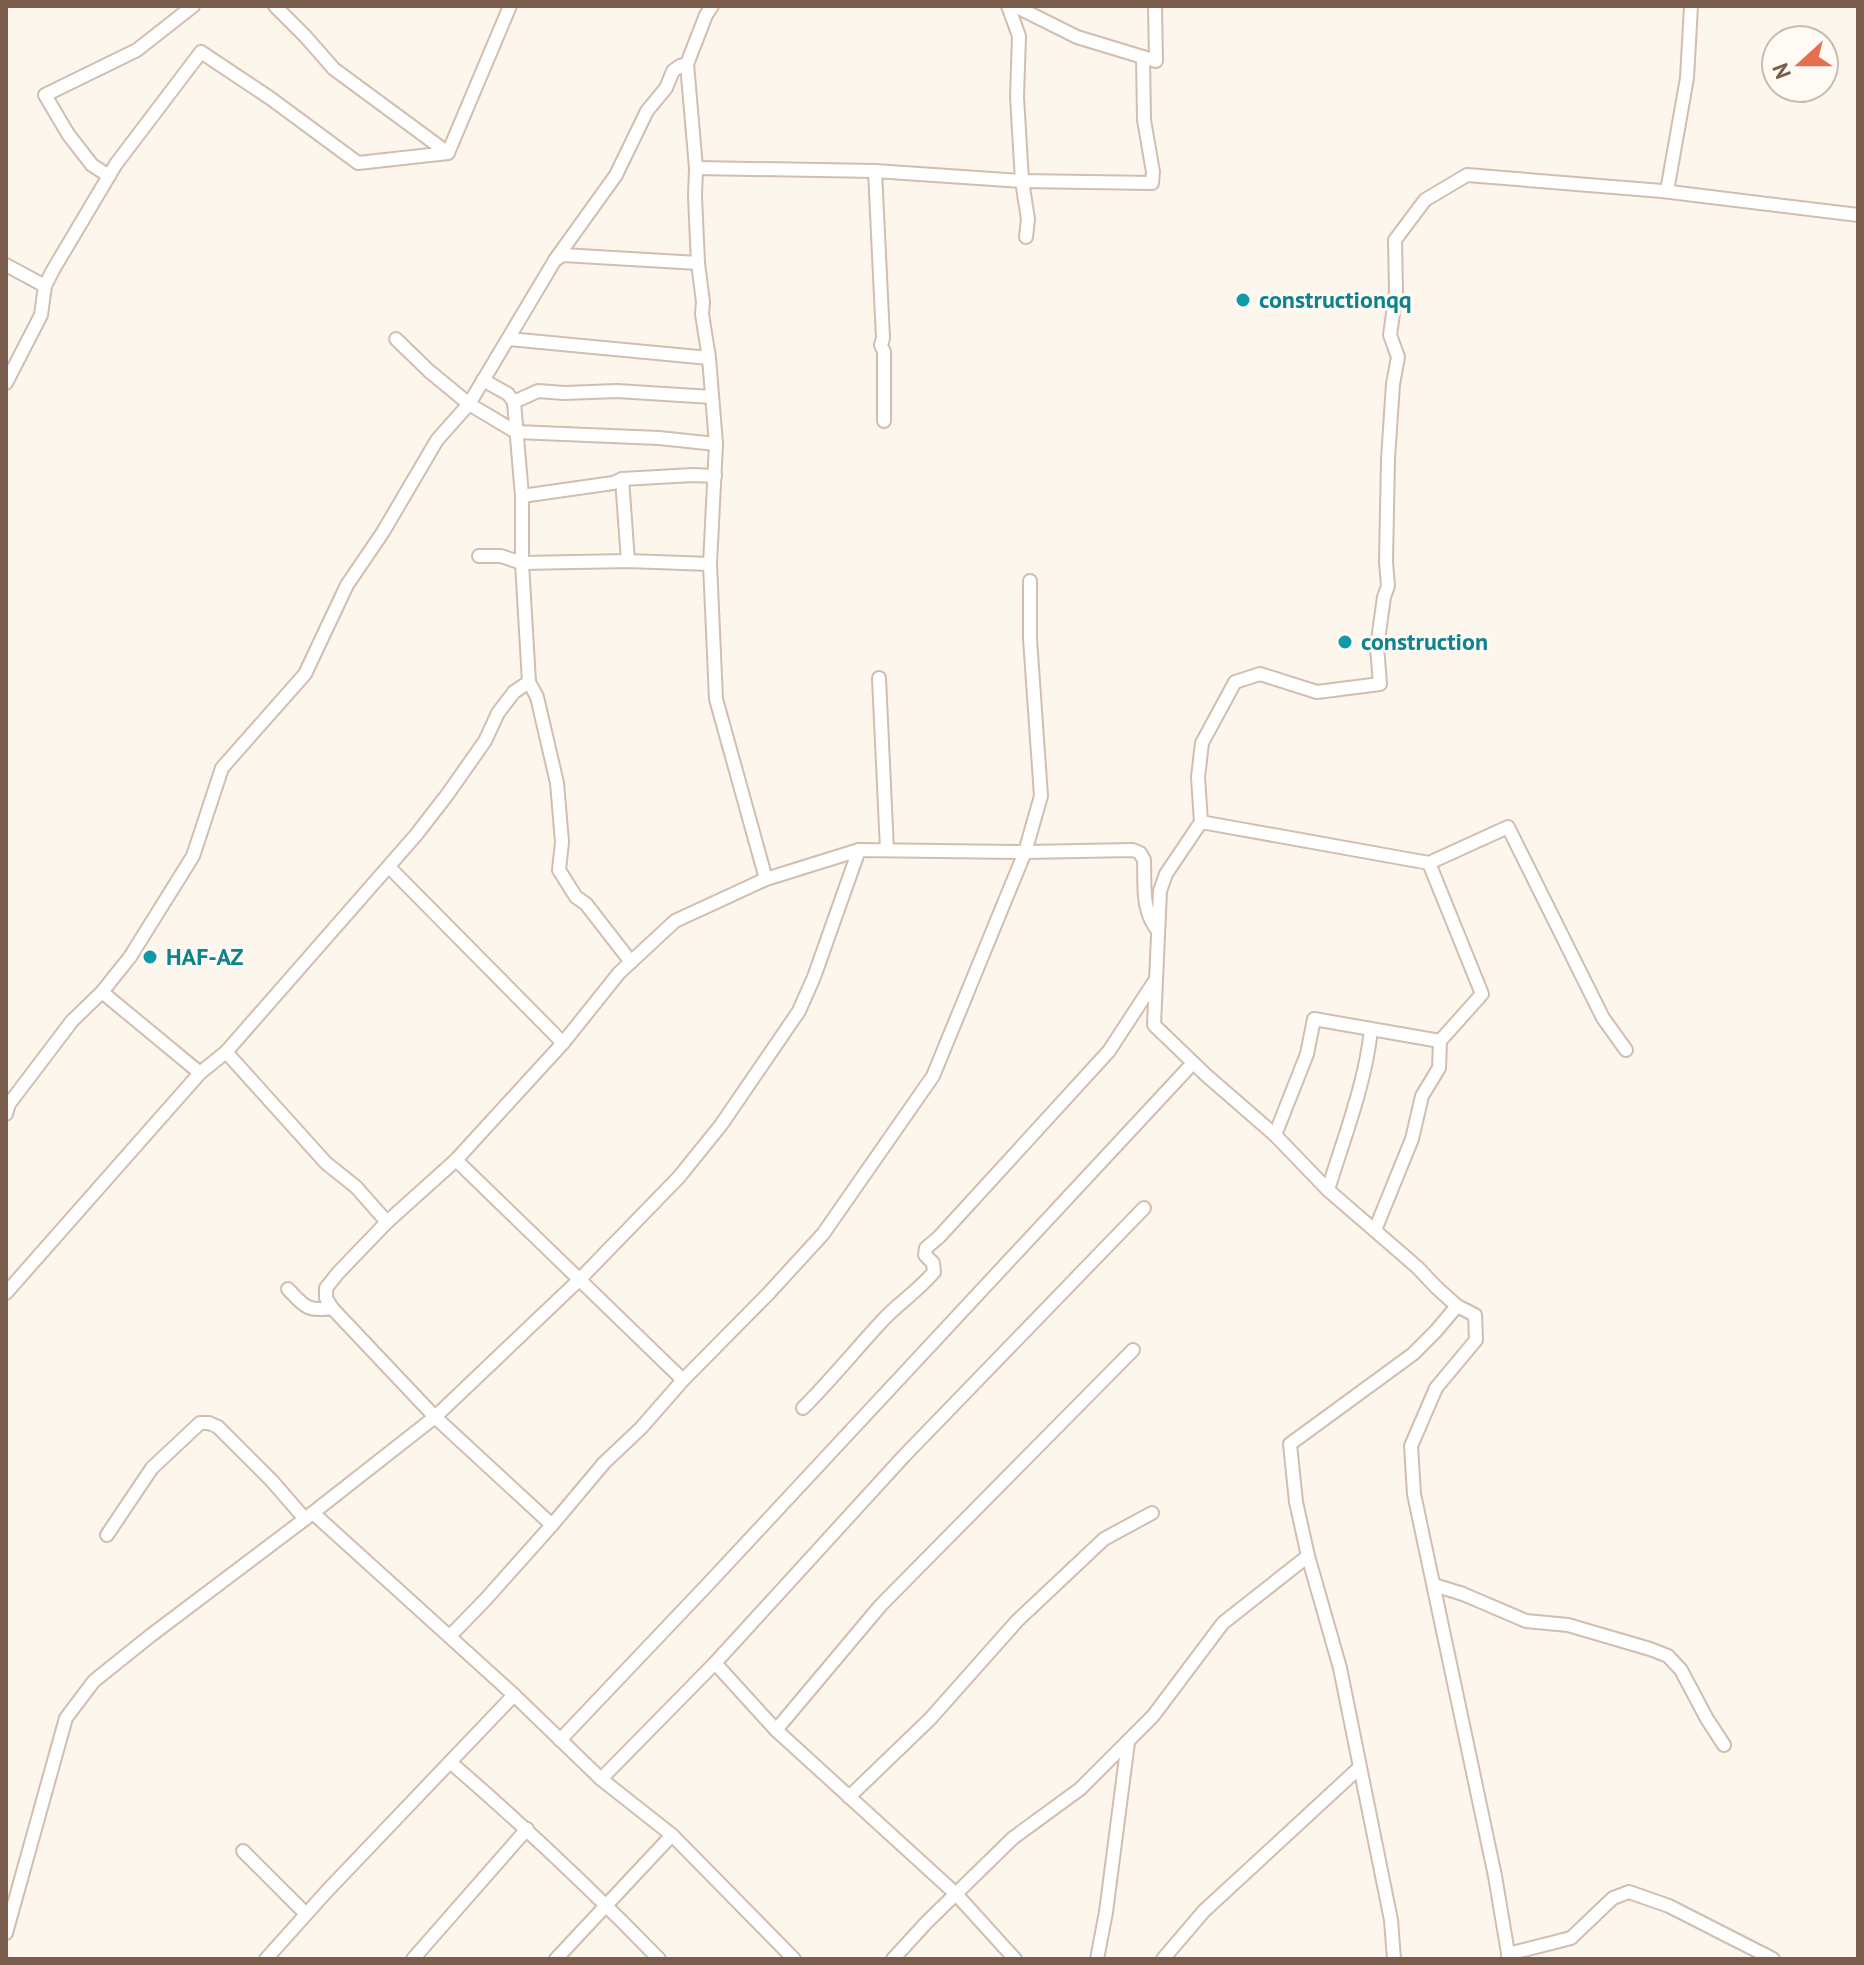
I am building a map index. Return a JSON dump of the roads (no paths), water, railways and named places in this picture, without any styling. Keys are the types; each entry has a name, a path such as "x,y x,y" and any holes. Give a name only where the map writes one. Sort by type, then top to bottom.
{"street":[{"path":"109,176 92,165 68,134 45,95 137,50 193,6"},
{"path":"275,6 334,69 448,153"},
{"path":"448,153 510,6"},
{"path":"1008,6 1019,36 1017,97 1022,181 1028,219 1026,237"},
{"path":"1015,6 1077,37 1156,61 1155,6"},
{"path":"1667,191 1687,78 1691,6"},
{"path":"711,9 687,64 696,168 698,263 716,444 710,564 716,699 766,879"},
{"path":"6,383 41,315 45,286 53,270 131,143 201,52 358,163 448,153"},
{"path":"696,168 875,171 1022,181 1152,183 1144,120 1143,57"},
{"path":"6,1114 9,1104 72,1021 102,992 130,957 193,856 222,768 305,674 347,585 383,532 437,440 469,404 555,260 616,175 647,111 666,88 673,71 687,64"},
{"path":"875,171 881,345 884,352 884,421"},
{"path":"1773,1959 1669,1906 1629,1892 1613,1898 1571,1938 1508,1956 1495,1876 1414,1494 1411,1446 1436,1388 1476,1340 1475,1315 1457,1306 1328,1190 1275,1135 1154,1025 1158,931 1160,891 1166,874 1201,822 1198,777 1202,743 1235,682 1260,674 1317,692 1380,684 1377,647 1388,586 1388,459 1398,357 1390,335 1396,292 1395,240 1425,200 1467,175 1667,191 1858,215"},
{"path":"555,260 563,255 698,263"},
{"path":"6,265 45,286"},
{"path":"396,339 469,404 516,432 659,438 716,444"},
{"path":"509,339 709,358"},
{"path":"483,380 508,394 514,402 522,496 522,563 529,682 537,697 557,783 562,842 559,870 576,897 586,904 631,962"},
{"path":"514,402 538,391 617,391 712,397"},
{"path":"522,496 613,483 622,479 715,476"},
{"path":"622,479 628,561"},
{"path":"479,556 501,556 522,563 628,561 710,564"},
{"path":"450,1636 604,1463 641,1428 823,1234 933,1076 1025,852 1041,796 1030,639 1030,581"},
{"path":"879,678 887,850"},
{"path":"6,1293 200,1073 226,1052 389,867 447,795 485,741 498,713 514,692 529,682"},
{"path":"1305,705 1306,688"},
{"path":"1201,822 1429,863 1505,828 1511,829 1585,984 1603,1018 1626,1050"},
{"path":"6,1933 66,1718 94,1681 435,1417 580,1279 679,1177 721,1125 799,1011 859,850"},
{"path":"552,1525 435,1417 332,1308 326,1298 326,1288 387,1222 456,1160 563,1043 619,973 675,921 766,879 859,850 1133,850 1140,853 1144,860 1146,909 1158,931"},
{"path":"1375,1230 1412,1139 1422,1096 1439,1068 1440,1041 1482,994 1429,863"},
{"path":"389,867 563,1043"},
{"path":"803,1408 886,1317 934,1272 933,1263 925,1255 926,1248 1109,1051 1156,980"},
{"path":"102,992 200,1073"},
{"path":"1275,1135 1307,1054 1314,1019 1440,1041"},
{"path":"1328,1190 1357,1101 1368,1059 1371,1030"},
{"path":"226,1052 326,1163 356,1187 387,1222"},
{"path":"560,1740 1193,1063"},
{"path":"456,1160 683,1380"},
{"path":"601,1779 715,1663 904,1456 1144,1208"},
{"path":"288,1289 304,1307 318,1310 332,1308"},
{"path":"1394,1959 1391,1920 1340,1668 1296,1502 1290,1444 1413,1354 1457,1306"},
{"path":"776,1730 881,1605 1133,1350"},
{"path":"107,1535 152,1468 200,1423 218,1427 309,1516 450,1636 601,1779 672,1835 794,1959"},
{"path":"849,1797 930,1719 1017,1621 1104,1539 1152,1513"},
{"path":"893,1959 1013,1838 1080,1789 1128,1742 1153,1716 1223,1623 1308,1556"},
{"path":"1434,1585 1526,1621 1568,1625 1668,1656 1681,1670 1724,1745"},
{"path":"715,1663 776,1730 956,1894 1015,1959"},
{"path":"266,1959 514,1695"},
{"path":"1097,1959 1128,1742"},
{"path":"450,1762 527,1829 659,1959"},
{"path":"1163,1959 1204,1911 1359,1768"},
{"path":"413,1959 527,1829"},
{"path":"556,1959 672,1835"},
{"path":"243,1851 306,1914"}],"place":[{"name":"constructionqq","path":"1243,300"},
{"name":"construction","path":"1345,642"},
{"name":"HAF-AZ","path":"150,957"}]}
